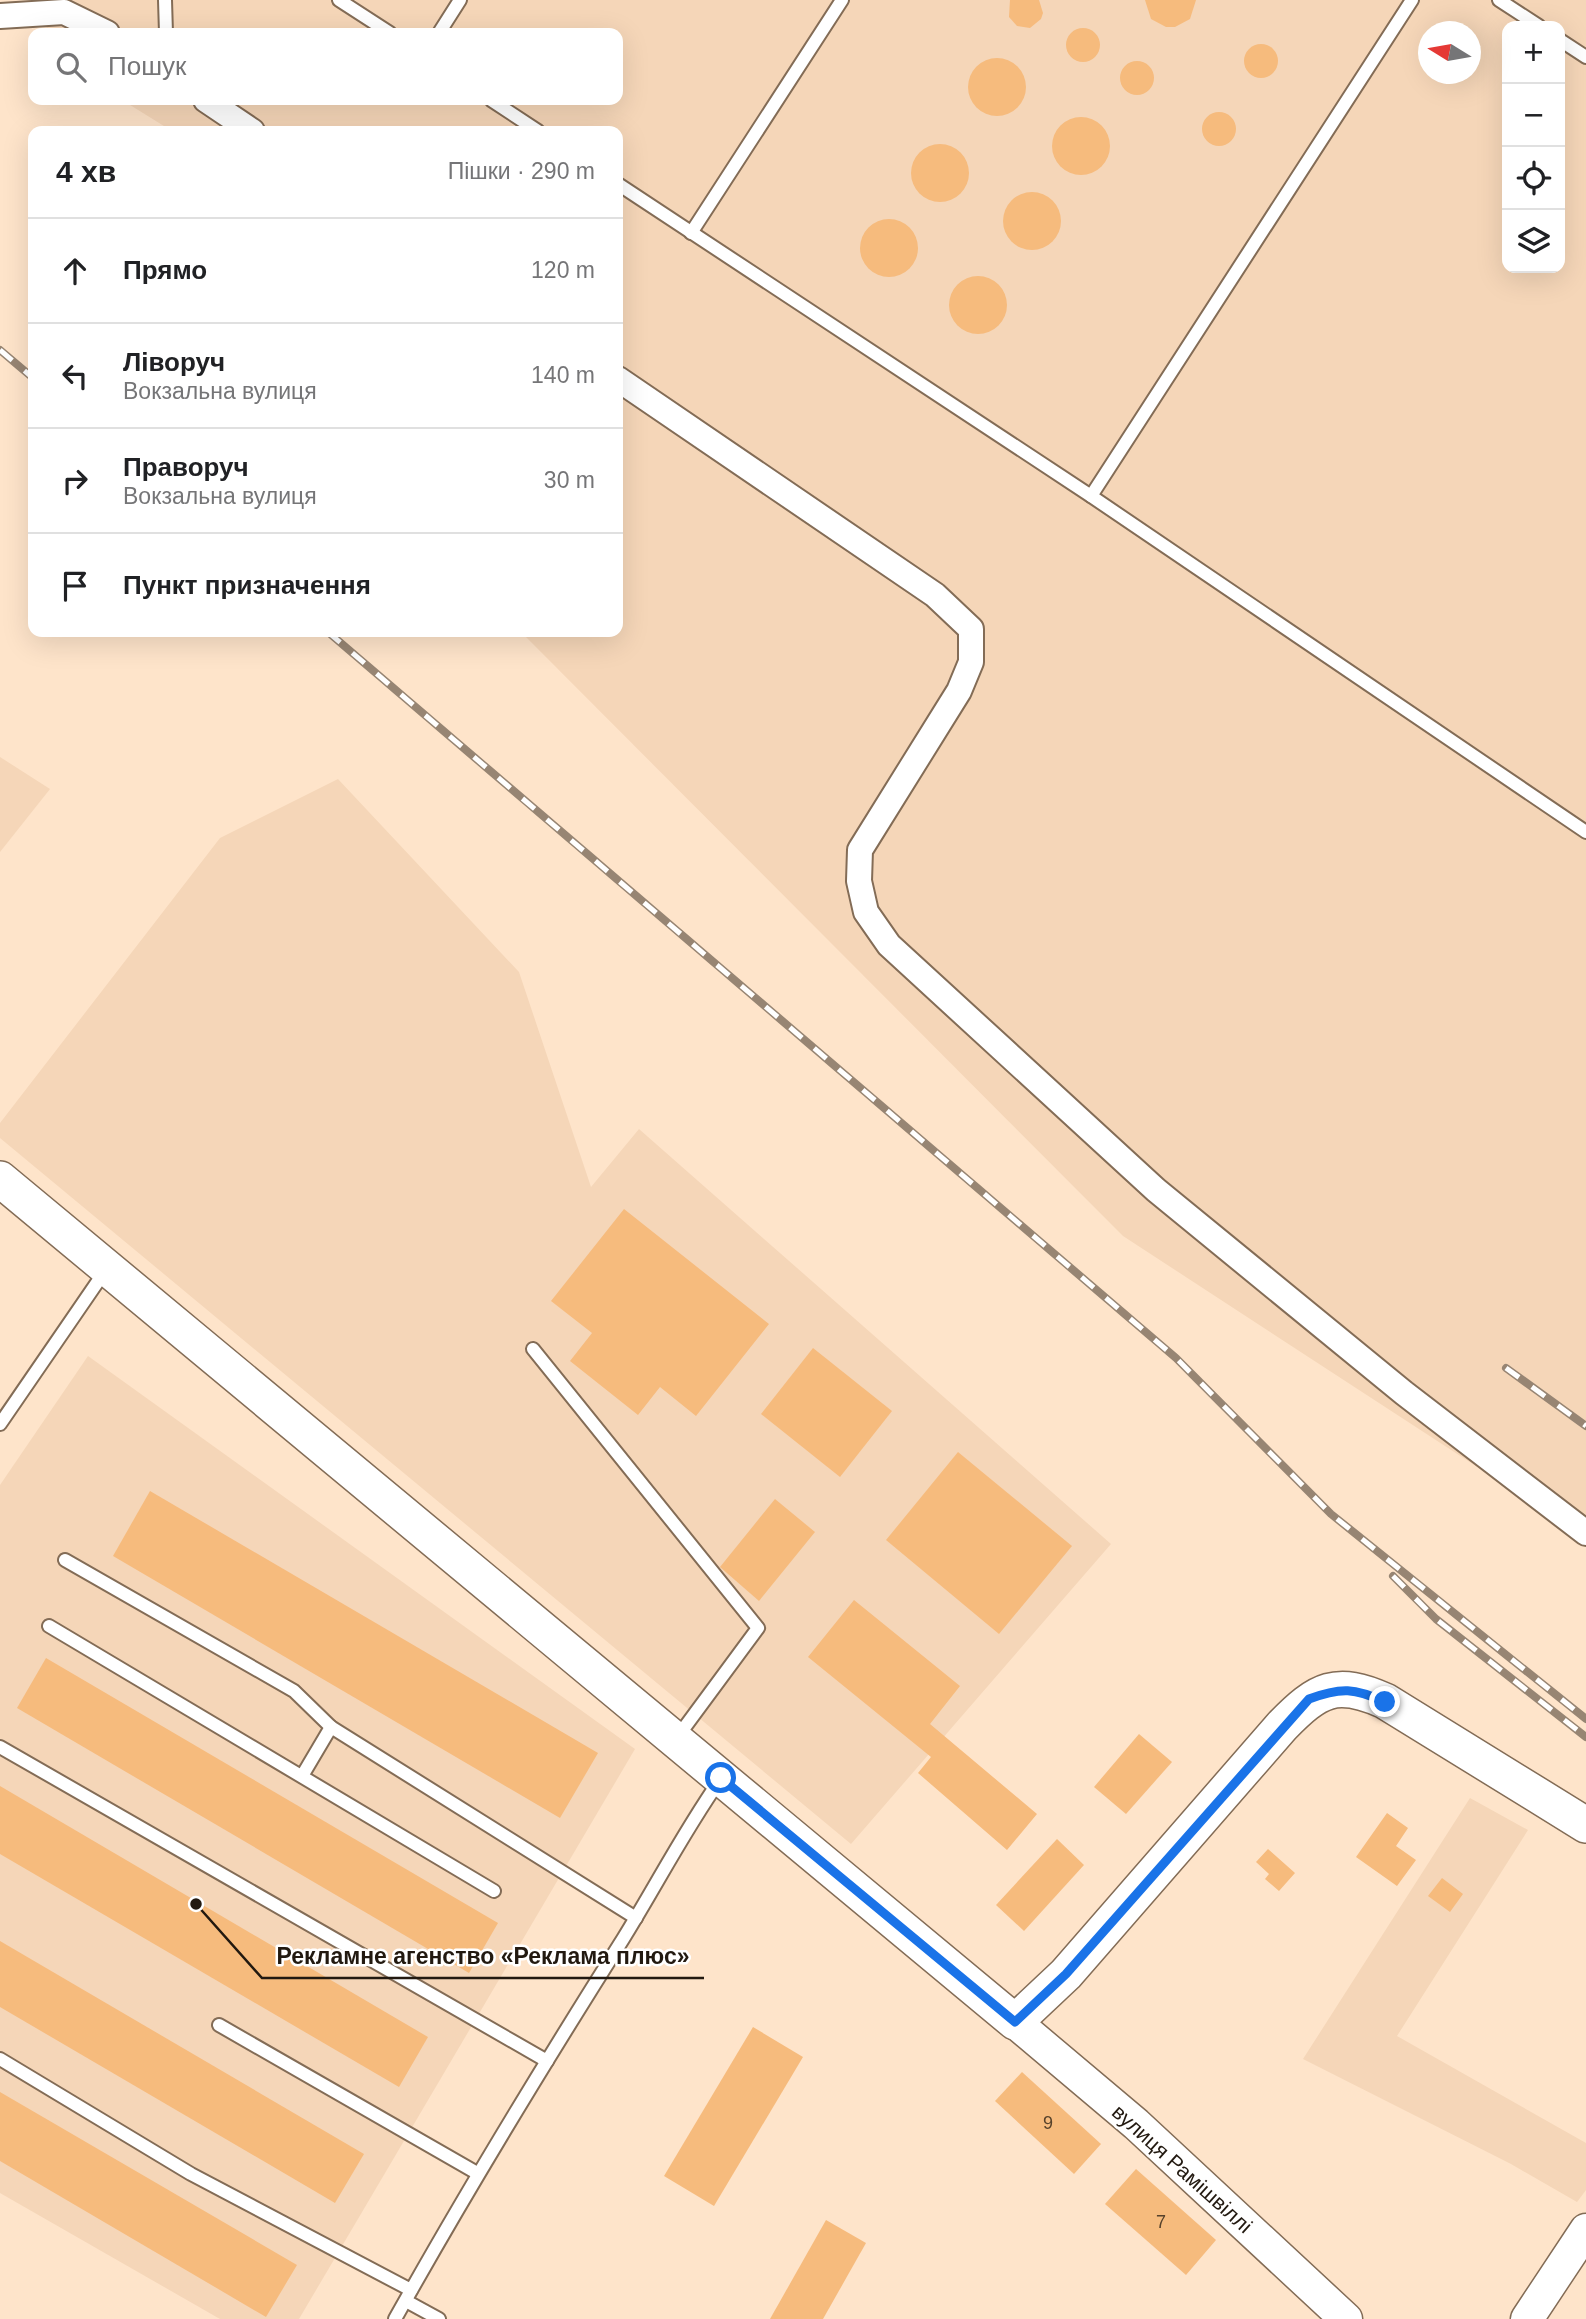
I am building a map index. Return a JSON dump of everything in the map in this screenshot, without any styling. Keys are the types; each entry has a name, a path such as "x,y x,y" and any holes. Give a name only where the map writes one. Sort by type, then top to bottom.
{"main road":[{"path":"0,1179 1015,2022 1066,1974 1282,1726 1309,1699 1332,1690 1360,1690 1385,1702 1586,1825"}],"street":[{"path":"0,16 64,12 97,28"},
{"path":"213,105 245,126"},
{"path":"623,382 935,595 971,629 971,662 959,691 860,850 859,881 866,912 889,945 1156,1190 1404,1393 1586,1533"},
{"name":"вулиця Рамішвіллі","path":"1015,2022 1136,2124 1346,2319"},
{"path":"1527,2319 1586,2230"}],"lane":[{"path":"165,0 166,28"},
{"path":"339,0 382,28"},
{"path":"442,28 460,0"},
{"path":"691,233 842,0"},
{"path":"1091,496 1412,0"},
{"path":"1499,0 1531,21"},
{"path":"1565,43 1586,57"},
{"path":"499,105 530,126"},
{"path":"623,187 1091,496 1586,832"},
{"path":"0,1424 107,1268"},
{"path":"533,1349 758,1628 675,1740"},
{"path":"65,1560 294,1692 331,1727 636,1918"},
{"path":"49,1626 494,1891"},
{"path":"302,1776 331,1727"},
{"path":"0,1746 547,2061"},
{"path":"396,2319 477,2173 636,1918 691,1820 721,1778"},
{"path":"219,2025 477,2173"},
{"path":"0,2059 191,2174 408,2295 439,2319"}],"shaded area":[{"path":"40,0 1586,0 1586,1538 1123,1236 526,637 623,637 623,126 164,126 130,105 623,105 623,28 47,28"},
{"path":"0,757 50,789 0,852"},
{"path":"338,779 519,972 591,1187 639,1129 1111,1544 851,1844 0,1138 0,1123 220,838"},
{"path":"88,1356 635,1749 299,2319 220,2319 0,2193 0,1485"},
{"path":"1470,1798 1528,1830 1397,2036 1586,2143 1586,2190 1577,2202 1511,2164 1303,2059"}],"building":[{"path":"1010,0 1039,0 1043,13 1041,19 1030,28 1017,26 1009,17"},
{"path":"1145,0 1196,0 1190,19 1175,27 1166,27 1151,19"},
{"path":"1083,28 1095,33 1100,45 1095,57 1083,62 1071,57 1066,45 1071,33"},
{"path":"1261,44 1273,49 1278,61 1273,73 1261,78 1249,73 1244,61 1249,49"},
{"path":"991,58 1003,58 1013,62 1022,71 1026,93 1018,108 1003,116 991,116 981,112 972,103 968,93 968,81 972,71 981,62"},
{"path":"1137,61 1149,66 1154,78 1149,90 1137,95 1125,90 1120,78 1125,66"},
{"path":"1219,112 1231,117 1236,129 1231,141 1219,146 1207,141 1202,129 1207,117"},
{"path":"1075,117 1087,117 1097,121 1106,130 1110,152 1102,167 1087,175 1075,175 1065,171 1056,162 1052,152 1052,140 1056,130 1065,121"},
{"path":"934,144 946,144 956,148 965,157 969,179 961,194 946,202 934,202 924,198 915,189 911,179 911,167 915,157 924,148"},
{"path":"1026,192 1038,192 1053,200 1061,215 1061,227 1053,242 1038,250 1026,250 1011,242 1003,227 1003,215 1011,200"},
{"path":"883,219 895,219 910,227 918,242 918,254 910,269 895,277 883,277 868,269 860,254 860,242 868,227"},
{"path":"972,276 984,276 994,280 1003,289 1007,311 999,326 984,334 972,334 962,330 953,321 949,311 949,299 953,289 962,280"},
{"path":"624,1209 769,1324 696,1416 660,1387 638,1415 570,1361 592,1333 551,1301"},
{"path":"813,1348 892,1411 840,1477 761,1414"},
{"path":"958,1452 1072,1546 999,1634 886,1540"},
{"path":"150,1491 598,1753 560,1818 113,1556"},
{"path":"775,1499 815,1532 759,1601 720,1567"},
{"path":"854,1600 960,1686 930,1724 1037,1814 1007,1850 918,1773 931,1757 808,1657"},
{"path":"46,1658 498,1923 469,1973 17,1708"},
{"path":"1139,1734 1172,1762 1126,1814 1094,1787"},
{"path":"0,1786 428,2037 399,2087 0,1854"},
{"path":"1387,1813 1408,1828 1396,1846 1416,1860 1397,1886 1356,1857"},
{"path":"1057,1839 1084,1865 1024,1931 996,1905"},
{"path":"1268,1849 1295,1873 1279,1891 1265,1879 1269,1874 1256,1862"},
{"path":"1442,1878 1463,1894 1450,1912 1428,1896"},
{"path":"0,1941 364,2154 335,2203 0,2007"},
{"path":"753,2027 803,2057 714,2206 664,2176"},
{"path":"1022,2072 1101,2144 1074,2174 995,2101"},
{"path":"0,2092 297,2265 266,2317 0,2161"},
{"path":"1136,2169 1216,2240 1186,2275 1105,2204"},
{"path":"826,2220 866,2243 823,2319 770,2319"}],"railway":[{"path":"0,350 28,374"},
{"path":"334,637 1176,1358 1331,1514 1586,1719"},
{"path":"1506,1368 1586,1426"},
{"path":"1393,1576 1436,1619 1586,1737"}],"place":[{"name":"Рекламне агенство «Реклама плюс»","path":"196,1904"}],"route":[{"path":"721,1778 1015,2022 1066,1974 1282,1726 1309,1699 1332,1690 1360,1690 1385,1702"}]}
